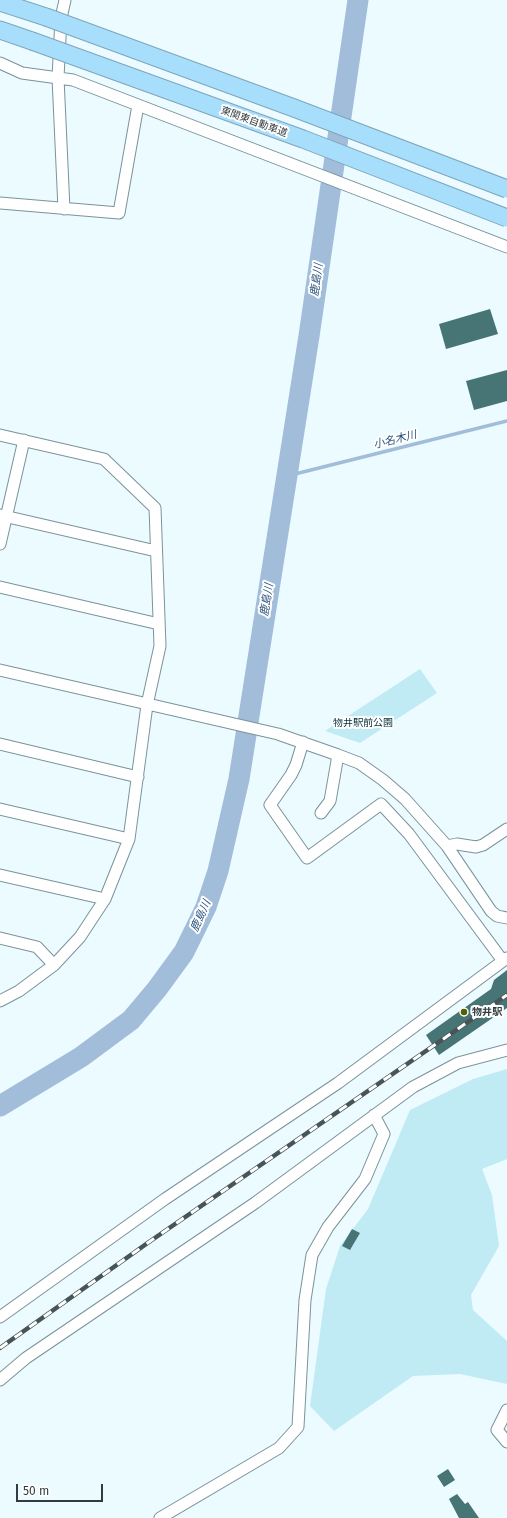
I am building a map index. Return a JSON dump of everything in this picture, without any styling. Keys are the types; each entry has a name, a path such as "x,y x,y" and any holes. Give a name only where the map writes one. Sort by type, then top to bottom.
{"highway":[{"path":"0,2 286,105 507,189"},
{"name":"東関東自動車道","path":"0,30 303,139 507,218"}],"street":[{"path":"64,209 58,78 61,18 65,0"},
{"path":"0,63 22,73 73,80 507,247"},
{"path":"0,203 119,213 138,105"},
{"path":"0,435 104,459 155,508 160,646 148,705 129,839 105,899 80,938 54,965 19,991 0,1001"},
{"path":"0,544 3,515 24,440"},
{"path":"3,515 156,551"},
{"path":"0,587 159,624"},
{"path":"0,670 278,734 359,763 383,780 405,799 447,846 491,911 497,916 507,918"},
{"path":"0,1317 165,1199 338,1083 505,960 409,834 381,804 307,858 270,805 291,775 296,765 303,742"},
{"path":"0,744 138,777"},
{"path":"321,813 330,802 338,755"},
{"path":"0,809 129,839"},
{"path":"447,846 457,844 476,847 483,845 507,829"},
{"path":"0,875 105,899"},
{"path":"0,938 37,947 54,965"},
{"path":"0,1380 26,1358 255,1203 374,1114 413,1087 458,1063 507,1050"},
{"path":"160,1518 279,1448 298,1427 305,1300 312,1255 328,1227 365,1179 384,1134 374,1114"},
{"path":"507,1410 497,1430 507,1442"}],"green space":[{"name":"物井駅前公園","path":"420,669 437,693 360,743 325,731"},
{"path":"507,1069 507,1159 482,1169 492,1195 499,1246 471,1295 473,1310 507,1341 507,1384 460,1374 413,1376 334,1431 310,1406 326,1289 340,1246 368,1209 410,1110 473,1079"}],"building":[{"path":"490,309 498,334 446,349 439,324"},
{"path":"507,370 507,401 474,410 466,381"},
{"path":"507,970 507,1008 439,1055 426,1035 491,989 494,980"},
{"path":"352,1229 360,1233 350,1250 342,1246"},
{"path":"448,1469 455,1480 444,1487 437,1476"},
{"path":"457,1494 465,1504 468,1502 479,1518 459,1518 449,1499"}],"waterway":[{"name":"鹿島川","path":"0,1106 81,1057 131,1020 157,989 184,952 206,907 218,871 239,779 309,336 358,0"},
{"name":"小名木川","path":"287,476 507,421"}],"railway":[{"path":"0,1348 149,1242 507,995"}],"place":[{"name":"物井駅","path":"464,1012"}]}
